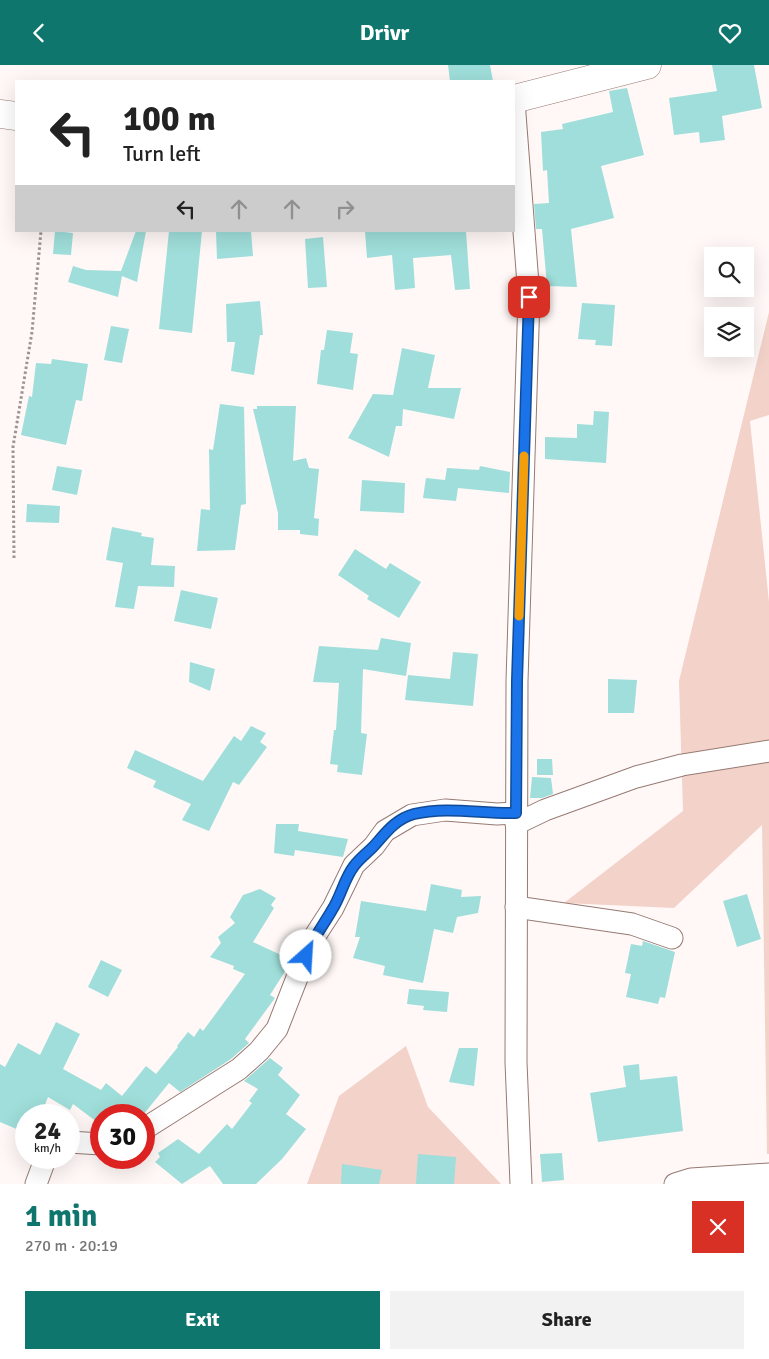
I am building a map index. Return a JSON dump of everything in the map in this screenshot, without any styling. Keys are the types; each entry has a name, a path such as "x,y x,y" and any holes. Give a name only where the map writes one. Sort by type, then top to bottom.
{"highway":[{"path":"515,100 631,67"},
{"path":"0,114 15,116"}],"street":[{"path":"515,113 529,297 517,681 516,1062 521,1184"},
{"path":"155,1123 239,1069 259,1051 277,1029 311,942 333,908 354,865 374,846 385,831 412,815 445,810 497,814 516,819 636,777 682,765 769,751"},
{"path":"516,907 632,924 672,938"},
{"path":"36,1184 42,1169"},
{"path":"674,1184 691,1179 769,1174"}],"path":[{"path":"14,558 13,447 32,332 41,232"}],"shaded area":[{"path":"769,312 769,415 750,421 769,602 769,1154 767,1154 762,825 674,908 564,903 683,811 679,681"},
{"path":"406,1046 428,1107 501,1184 307,1184 339,1096"}],"building":[{"path":"448,65 490,65 493,80 450,80"},
{"path":"712,65 754,65 762,108 722,116 725,140 700,143 699,132 674,135 669,98 717,91"},
{"path":"627,88 644,155 601,166 614,218 571,229 577,287 547,286 542,229 536,229 534,204 549,203 547,170 543,171 541,132 563,129 562,124 613,112 609,91"},
{"path":"55,232 73,233 71,255 53,254"},
{"path":"136,232 146,232 137,282 122,276 118,297 68,282 73,266 86,270 121,271"},
{"path":"169,232 202,232 192,333 159,329"},
{"path":"216,232 251,232 253,256 217,259"},
{"path":"365,232 466,232 470,289 455,290 451,255 413,258 415,288 395,290 392,255 367,258"},
{"path":"323,237 327,287 308,288 305,239"},
{"path":"260,301 263,335 260,335 254,375 231,371 235,342 227,342 226,304"},
{"path":"582,303 615,305 612,346 595,345 596,340 578,339"},
{"path":"111,326 129,329 122,363 104,360"},
{"path":"327,330 353,333 350,353 358,354 353,390 317,384 321,350 324,350"},
{"path":"402,348 435,355 428,388 461,388 454,419 403,409 402,426 396,426 389,457 348,438 373,394 393,395"},
{"path":"52,359 88,364 82,401 76,400 66,445 21,435 29,396 32,397 36,363 51,364"},
{"path":"220,404 244,407 246,504 241,505 235,550 197,551 201,509 210,510 209,449 213,450"},
{"path":"257,406 296,406 293,461 306,458 309,468 319,469 314,518 319,519 318,536 300,534 300,530 278,530 278,513 253,409 257,409"},
{"path":"594,411 609,412 606,463 545,459 545,437 577,438 577,424 593,425"},
{"path":"57,466 82,470 77,495 52,490"},
{"path":"480,466 510,472 509,493 458,488 456,501 423,498 426,478 445,480 447,468 479,470"},
{"path":"362,480 405,483 404,513 360,511"},
{"path":"27,504 60,506 59,523 26,522"},
{"path":"112,527 142,533 141,536 154,538 151,565 175,566 174,587 138,586 134,609 115,607 123,563 106,560"},
{"path":"355,549 386,569 390,563 421,582 399,618 367,599 369,596 338,575"},
{"path":"181,590 218,598 211,629 174,621"},
{"path":"381,638 411,643 406,676 363,669 361,733 367,734 362,775 337,772 338,765 330,764 334,730 336,730 339,683 313,682 319,646 378,650"},
{"path":"453,652 478,654 473,706 405,700 408,675 450,679"},
{"path":"190,662 215,669 210,691 189,682"},
{"path":"608,679 637,680 634,713 608,713"},
{"path":"251,726 266,733 260,742 267,747 239,785 233,782 209,831 182,820 191,804 153,787 156,781 127,768 135,750 203,781 234,736 241,741"},
{"path":"537,759 552,759 553,775 537,775"},
{"path":"532,777 551,778 553,794 542,798 530,798"},
{"path":"276,824 299,824 298,831 348,839 343,857 295,850 294,856 274,853"},
{"path":"431,884 462,890 461,897 481,896 478,913 457,917 453,933 434,929 423,983 383,975 385,966 353,958 360,937 355,937 361,901 426,911"},
{"path":"260,889 276,898 271,905 274,908 253,942 281,955 282,961 289,965 270,995 275,998 245,1039 249,1043 231,1059 180,1092 169,1083 152,1104 90,1104 90,1117 80,1109 80,1104 60,1104 48,1097 45,1104 15,1104 15,1128 0,1122 0,1064 5,1067 18,1043 40,1055 56,1022 80,1034 63,1069 101,1090 106,1083 122,1096 146,1066 156,1074 188,1032 194,1037 200,1028 203,1031 245,974 233,969 234,966 210,957 221,943 218,937 235,923 230,917 243,895"},
{"path":"747,894 761,939 737,947 723,901"},
{"path":"643,941 675,952 665,998 660,997 658,1004 626,997 631,974 625,973 631,944 642,946"},
{"path":"101,960 122,970 108,997 88,987"},
{"path":"409,989 449,992 447,1012 423,1010 424,1006 407,1004"},
{"path":"459,1048 478,1048 474,1086 449,1082"},
{"path":"270,1058 283,1068 278,1075 300,1095 286,1114 306,1129 282,1159 256,1184 223,1184 210,1166 182,1184 155,1162 160,1157 158,1153 178,1139 199,1154 227,1124 232,1129 252,1103 249,1101 258,1089 244,1081"},
{"path":"639,1064 640,1080 677,1076 683,1131 598,1142 590,1093 626,1087 623,1066"},
{"path":"562,1153 564,1180 542,1182 540,1154"},
{"path":"418,1154 456,1157 454,1184 416,1184"},
{"path":"342,1164 382,1170 379,1184 341,1184"}],"slow traffic":[{"path":"519,616 524,456"}],"route":[{"path":"306,956 311,942 333,908 354,865 374,846 385,831 400,820 412,815 445,810 497,814 516,813 517,681 529,297"}]}
